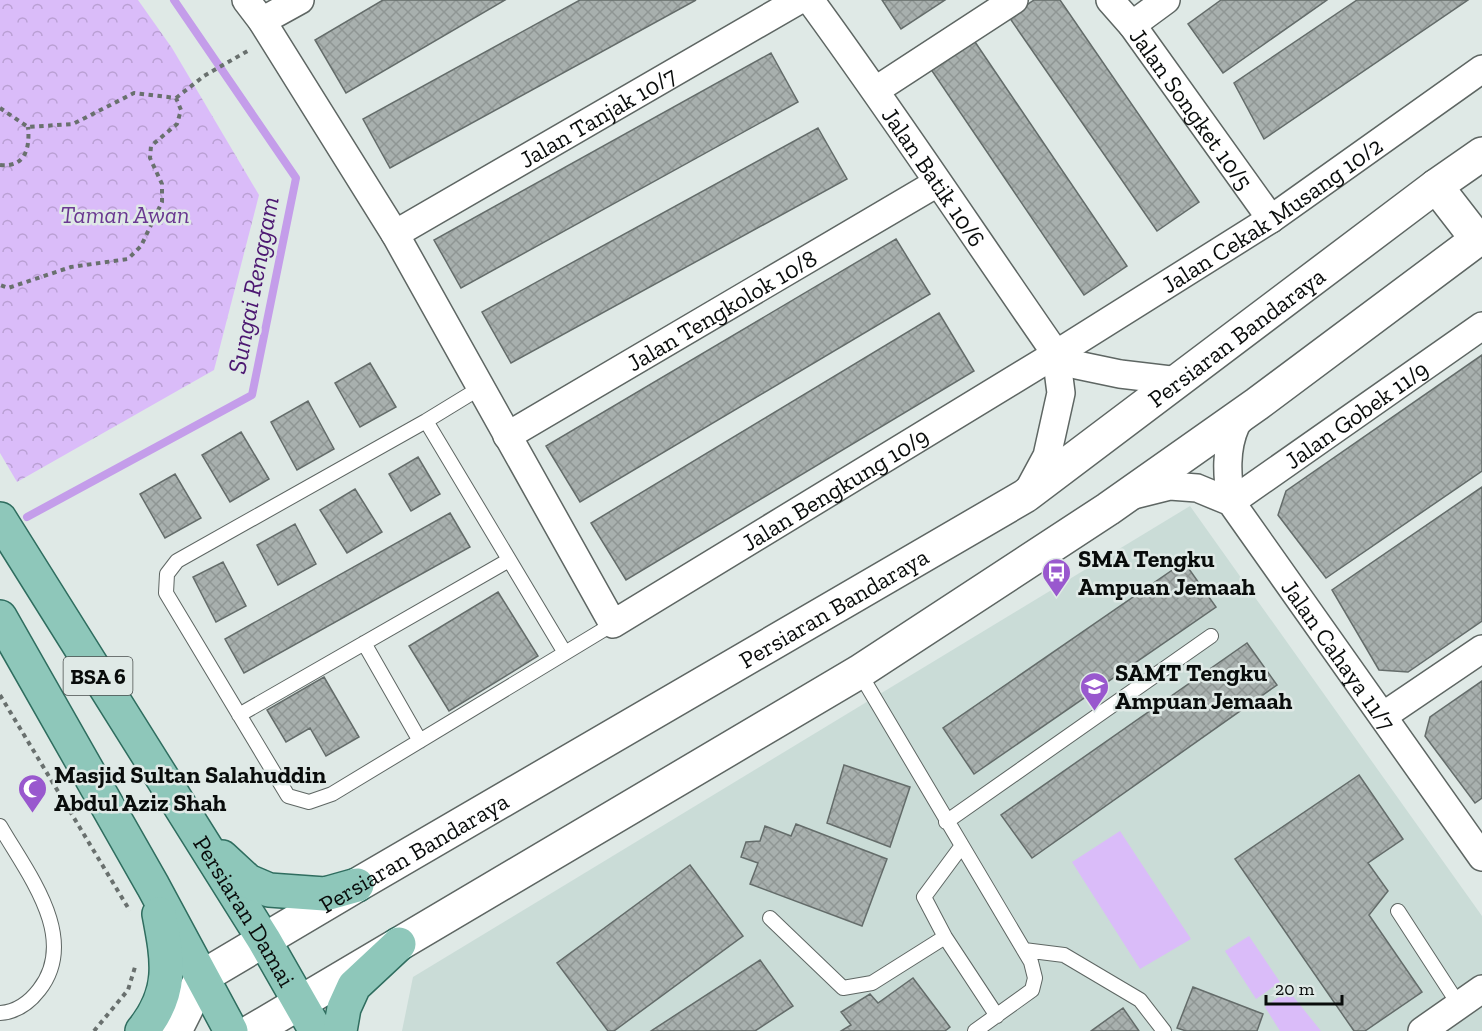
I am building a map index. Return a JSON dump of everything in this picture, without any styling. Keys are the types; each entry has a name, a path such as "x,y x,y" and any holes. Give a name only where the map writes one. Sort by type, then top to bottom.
{"main road":[{"name":"Persiaran Bandaraya","path":"202,977 1025,496 1436,186 1482,154"},
{"path":"252,1031 859,672 1108,509 1257,404 1479,238 1436,186"},
{"name":"Persiaran Damai","path":"0,519 264,940 316,1031"},
{"name":"BSA 6","path":"0,617 153,886 231,1031"},
{"path":"197,833 248,881 269,890 324,894 357,885"},
{"path":"142,1031 156,1014 165,993 164,940 153,886"},
{"path":"340,1031 344,1008 354,986 399,944"},
{"path":"175,1031 202,977"}],"street":[{"path":"300,0 254,11 395,234 613,624"},
{"name":"Jalan Tanjak 10/7","path":"395,234 799,0"},
{"name":"Jalan Batik 10/6","path":"810,0 876,90 937,183 1056,354 1061,393 1054,427 1047,456 1025,496"},
{"path":"876,90 1014,0"},
{"name":"Jalan Songket 10/5","path":"1110,0 1132,25 1271,219"},
{"path":"1132,25 1166,0"},
{"name":"Jalan Cekak Musang 10/2","path":"1056,354 1271,219 1482,69"},
{"name":"Jalan Tengkolok 10/8","path":"507,436 937,183"},
{"name":"Jalan Gobek 11/9","path":"1231,502 1482,326"},
{"path":"1056,354 1077,365 1120,374 1179,381"},
{"name":"Jalan Bengkung 10/9","path":"613,624 1056,354"},
{"path":"1231,502 1227,475 1229,449 1237,423 1257,404"},
{"path":"1108,509 1135,495 1170,486 1197,488 1231,502"},
{"name":"Jalan Cahaya 11/7","path":"1231,502 1482,857"},
{"path":"1383,716 1482,649"},
{"path":"1422,1031 1482,989"}],"lane":[{"path":"480,388 426,421 177,561 166,574 166,593 288,796 309,802 332,794 613,624"},
{"path":"426,421 565,653"},
{"path":"239,715 508,560"},
{"path":"946,822 1211,636"},
{"path":"364,643 420,741"},
{"path":"859,672 1030,962 1035,978 1032,990 975,1031"},
{"path":"0,826 42,899 55,940 54,960 47,980 21,1007 0,1013"},
{"path":"961,847 924,897 945,938 997,1016"},
{"path":"1398,911 1459,1005"},
{"path":"770,918 843,988 872,983 945,938"},
{"path":"1024,950 1064,955 1140,1000 1164,1031"}],"path":[{"path":"0,108 28,127 73,124 134,93 176,98 204,76 242,53"},
{"path":"0,285 8,288 71,267 128,259 141,246 162,202 162,184 150,158 151,146 177,124 181,110 176,98"},
{"path":"0,165 9,166 23,158 29,145 28,127"},
{"path":"0,695 136,921"},
{"path":"94,1031 128,990 138,961"}],"shaded area":[{"name":"SAMT Tengku Ampuan Jemaah","path":"1190,506 1482,916 1482,1031 402,1031 413,977"}],"green space":[{"name":"Taman Awan","path":"0,0 138,0 172,48 259,195 214,370 17,482 0,453"},
{"path":"1120,831 1191,939 1140,969 1072,862"},
{"path":"1249,936 1280,982 1256,999 1225,951"},
{"path":"1288,990 1321,1031 1280,1031 1265,1007"}],"building":[{"path":"383,0 505,0 346,93 315,40"},
{"path":"580,0 696,0 390,168 363,119"},
{"path":"882,0 945,0 901,29"},
{"path":"1034,0 1060,0 1199,202 1157,231 1009,17"},
{"path":"1221,0 1327,0 1223,73 1188,24"},
{"path":"1357,0 1468,0 1264,139 1234,83"},
{"path":"971,36 1127,266 1084,295 928,65"},
{"path":"771,53 798,102 461,288 434,240"},
{"path":"818,128 847,179 511,363 482,312"},
{"path":"896,239 930,294 580,502 546,446"},
{"path":"939,313 974,371 626,580 591,523"},
{"path":"1482,355 1482,471 1326,578 1278,515 1286,491"},
{"path":"370,363 396,407 360,427 335,383"},
{"path":"308,401 334,449 297,470 271,422"},
{"path":"241,432 269,479 230,502 202,455"},
{"path":"418,457 440,494 411,511 389,474"},
{"path":"175,474 201,518 165,538 140,494"},
{"path":"1482,487 1482,621 1408,672 1379,670 1332,590"},
{"path":"355,489 382,532 347,553 320,510"},
{"path":"450,513 470,547 244,673 225,639"},
{"path":"295,524 316,564 278,585 257,545"},
{"path":"223,562 246,606 216,622 193,577"},
{"path":"1184,562 1216,607 974,774 943,728"},
{"path":"498,592 538,656 449,711 409,646"},
{"path":"1247,643 1277,685 1032,858 1001,815"},
{"path":"324,677 359,737 326,756 310,728 286,742 267,710"},
{"path":"1482,681 1482,798 1475,803 1425,736 1430,717"},
{"path":"844,765 910,787 890,847 827,823"},
{"path":"1359,775 1403,839 1368,863 1388,891 1369,915 1422,992 1365,1031 1354,1031 1235,859"},
{"path":"796,824 887,859 862,926 750,884 758,863 741,857 746,842 760,841 765,826 791,836"},
{"path":"690,865 743,936 614,1031 608,1031 557,963"},
{"path":"760,960 793,1006 755,1031 651,1031"},
{"path":"913,978 950,1027 945,1031 841,1031 851,1025 841,1012 870,994 878,1003"},
{"path":"1193,987 1263,1014 1257,1031 1186,1031 1177,1028"},
{"path":"1123,1008 1139,1031 1091,1031"}],"waterway":[{"name":"Sungai Renggam","path":"27,517 252,395 296,178 174,0"}],"place":[{"name":"SMA Tengku Ampuan Jemaah","path":"1057,598"},
{"name":"SAMT Tengku Ampuan Jemaah","path":"1094,712"},
{"name":"Masjid Sultan Salahuddin Abdul Aziz Shah","path":"33,814"}]}
